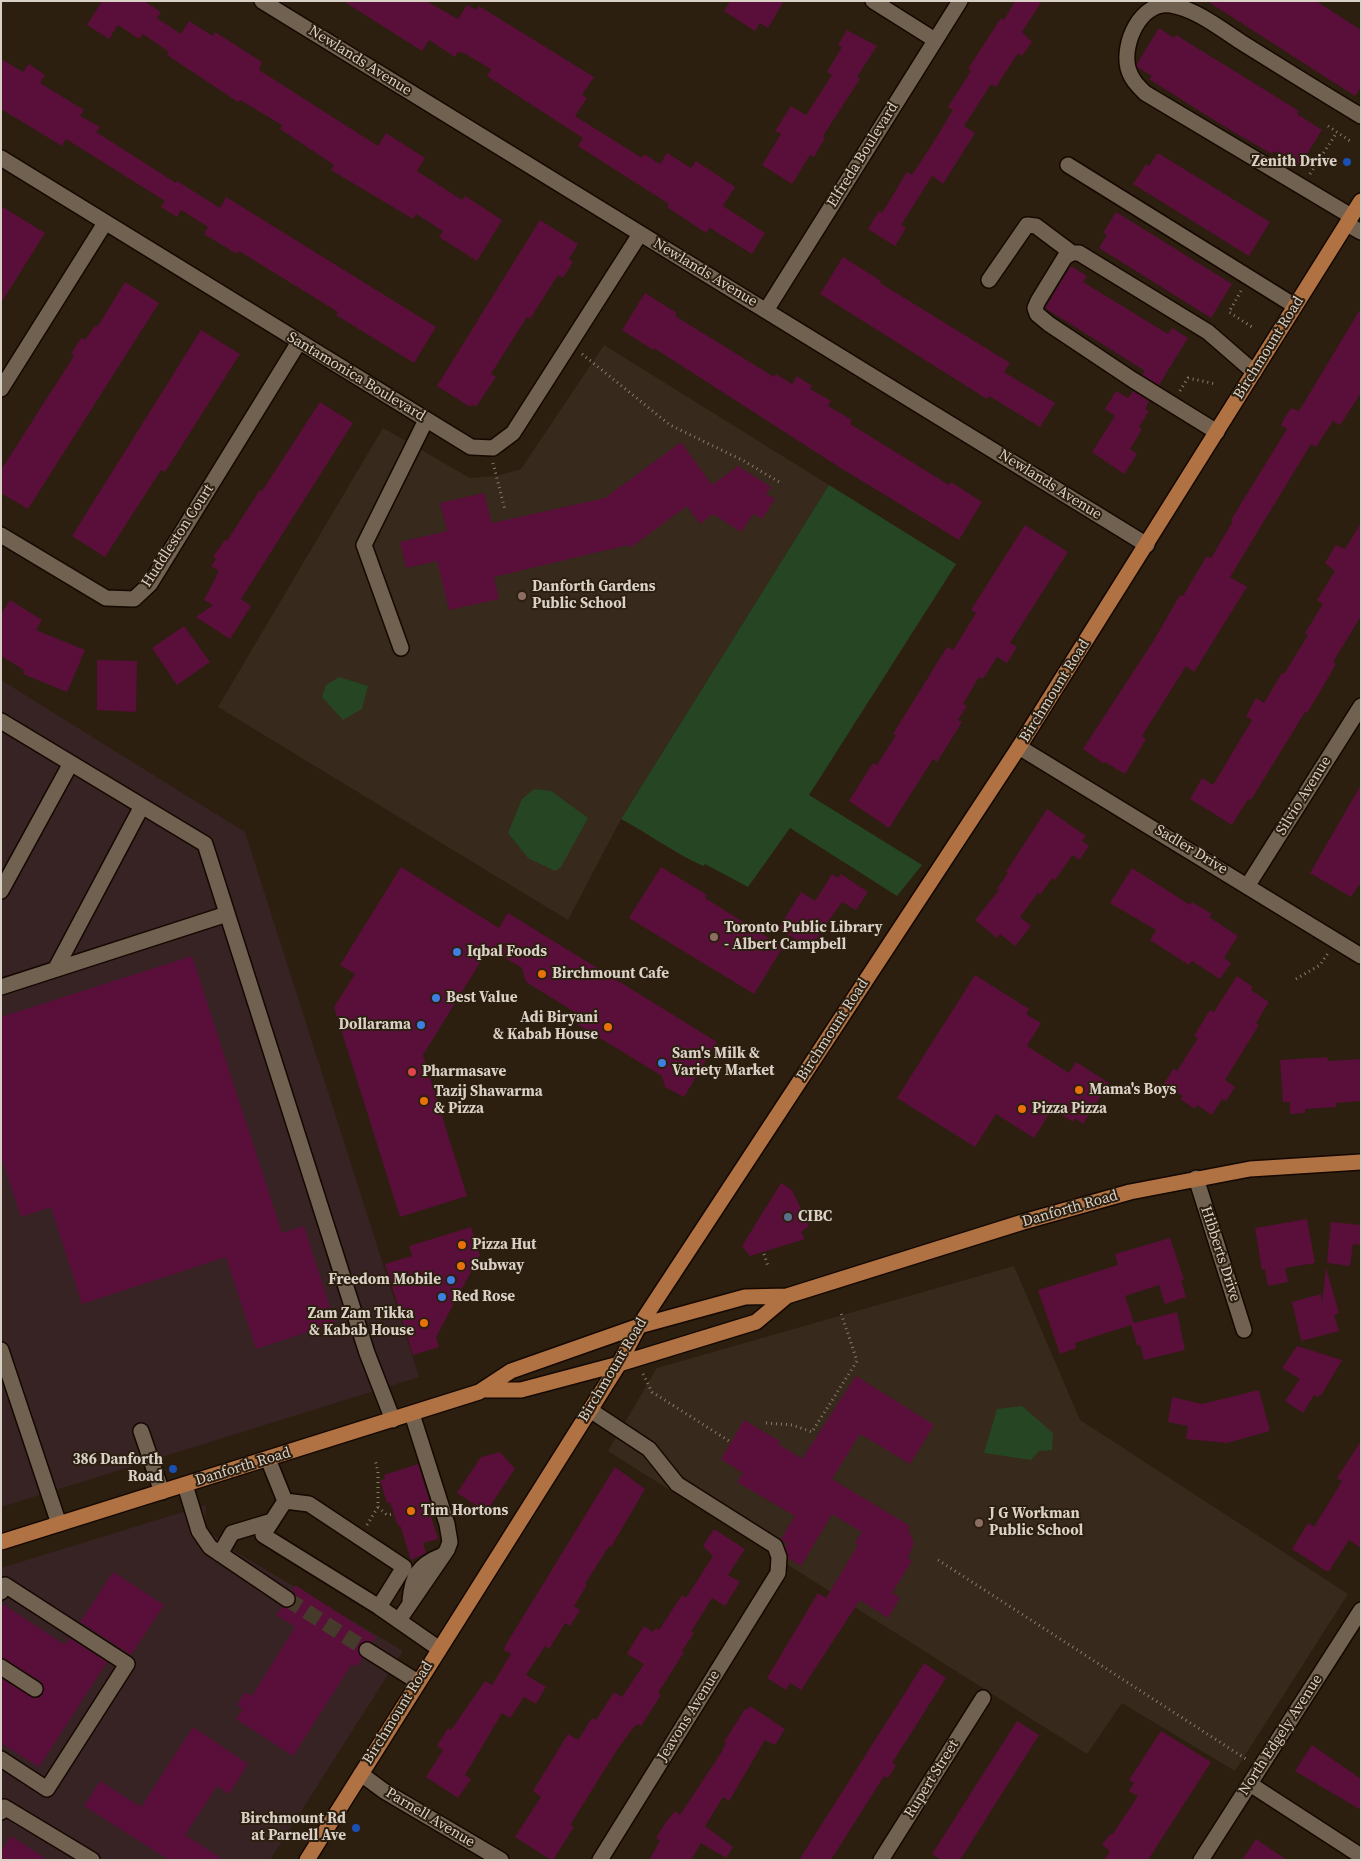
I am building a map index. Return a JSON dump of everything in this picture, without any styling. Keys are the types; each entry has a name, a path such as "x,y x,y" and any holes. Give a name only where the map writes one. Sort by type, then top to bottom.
{"main road":[{"name":"Birchmount Road","path":"306,1860 438,1648 619,1364 639,1326 1019,747 1361,201"},
{"name":"Danforth Road","path":"1,1542 485,1390 518,1368 639,1326 745,1297 787,1296 1032,1220 1130,1192 1196,1178 1275,1166 1361,1162"},
{"name":"Danforth Road","path":"485,1390 522,1390 619,1364 756,1322 787,1296"}],"street":[{"name":"Newlands Avenue","path":"262,1 640,234 767,309 1147,545"},
{"path":"873,1 936,40"},
{"name":"Elfreda Boulevard","path":"767,309 960,1"},
{"path":"1361,116 1188,11 1170,5 1148,12 1134,29 1128,43 1126,58 1132,80 1145,93 1302,186 1349,220 1361,232"},
{"name":"Santamonica Boulevard","path":"1,158 470,447 489,448"},
{"path":"1068,165 1295,306"},
{"path":"1,389 105,223"},
{"path":"990,280 1027,225 1036,226 1072,253"},
{"path":"489,448 493,448 513,433 640,234"},
{"path":"1217,432 1171,404 1038,314 1035,308 1038,301 1065,257 1072,253 1079,253 1090,259 1208,332 1254,372"},
{"name":"Huddleston Court","path":"1,535 106,598 134,599 150,584 299,342"},
{"path":"401,648 364,545 426,420"},
{"name":"Silvio Avenue","path":"1248,885 1361,706"},
{"path":"1,721 205,844 367,1353 393,1420"},
{"name":"Sadler Drive","path":"1019,747 1248,885 1361,956"},
{"path":"1,891 71,763"},
{"path":"56,968 142,806"},
{"path":"1,986 227,914"},
{"name":"Hibberts Drive","path":"1196,1178 1244,1330"},
{"path":"1,1350 60,1524"},
{"name":"Jeavons Avenue","path":"590,1410 649,1449 677,1484 776,1546 779,1557 778,1573 600,1860"},
{"path":"398,1620 410,1601 421,1591 450,1542 447,1524 412,1414"},
{"path":"141,1431 162,1492"},
{"path":"268,1459 285,1501"},
{"path":"185,1485 199,1531 210,1547 287,1599"},
{"path":"285,1501 263,1535 379,1607 438,1648"},
{"path":"285,1501 309,1504 404,1567 379,1607"},
{"path":"220,1554 232,1533 272,1521"},
{"path":"1,1592 5,1585 127,1664 47,1789 1,1759"},
{"name":"North Edgely Avenue","path":"1201,1860 1361,1610"},
{"path":"367,1650 418,1682"},
{"path":"1,1668 35,1689"},
{"name":"Rupert Street","path":"881,1860 982,1698"},
{"name":"Parnell Avenue","path":"361,1774 384,1791 501,1860"},
{"path":"1250,1784 1361,1856"},
{"path":"1,1812 4,1807 92,1860"}],"path":[{"path":"1328,126 1350,140"},
{"path":"1302,186 1337,132"},
{"path":"1249,278 1229,312 1252,327"},
{"path":"569,346 595,363 670,425 744,461 780,482"},
{"path":"1171,404 1188,378 1216,384"},
{"path":"489,448 505,510"},
{"path":"1296,979 1320,965 1336,940"},
{"path":"764,1254 768,1266"},
{"path":"766,1423 792,1425 812,1432 857,1361 841,1313"},
{"path":"643,1374 652,1392 729,1441"},
{"path":"367,1525 378,1507 378,1472 375,1459"},
{"path":"378,1507 388,1515 394,1514"},
{"path":"938,1560 1248,1761"}],"shaded area":[{"name":"Danforth Gardens Public School","path":"604,345 829,485 621,819 568,920 218,707 383,428 470,478 497,476 521,469"},
{"path":"1,680 245,832 419,1377 1,1507"},
{"name":"J G Workman Public School","path":"1014,1266 1080,1420 1348,1594 1235,1771 1122,1703 1087,1754 608,1451 657,1368"},
{"path":"206,1505 205,1528 229,1548 403,1651 270,1860 1,1860 1,1568"}],"green space":[{"path":"829,485 956,564 809,795 922,865 897,896 790,828 748,887 705,864 703,866 692,861 621,819"},
{"path":"339,677 368,686 362,709 343,720 322,697 326,685"},
{"path":"534,789 551,791 588,818 561,867 555,871 528,858 508,833 522,799"},
{"path":"1022,1406 1053,1433 1052,1450 1039,1451 1031,1460 984,1453 997,1409"}],"building":[{"path":"102,1 144,1 161,12 157,18 181,34 189,21 213,36 215,32 262,62 259,70 378,146 386,133 425,158 417,171 462,200 465,196 502,220 477,261 439,237 443,231 416,214 413,219 331,170 334,165 280,129 282,125 240,100 238,102 167,55 169,52 143,34 139,39 118,25 109,39 87,25"},
{"path":"343,1 426,1 458,19 467,5 476,10 479,6 594,77 582,95 587,98 575,116 642,158 644,154 660,164 667,153 691,168 696,161 735,187 723,206 765,233 752,254 710,228 706,233 667,207 669,204 578,146 583,138 487,76 491,69 464,53 458,52 455,57 429,40 422,51"},
{"path":"730,1 784,1 768,28 760,23 755,31 724,11"},
{"path":"1015,1 1042,1 1022,32 1032,42 1022,56 1018,53 996,87 991,84 964,126 975,133 943,184 932,176 901,225 906,228 895,246 868,229 879,211 882,213 907,172 912,175 938,135 953,110 948,107 971,71 968,69 1001,18 1004,20"},
{"path":"1207,1 1316,1 1361,30 1361,87 1355,96"},
{"path":"1159,28 1174,38 1176,35 1299,111 1297,114 1322,130 1299,167 1274,151 1272,154 1225,127 1149,79 1152,76 1137,67 1137,64"},
{"path":"847,30 877,46 857,77 860,79 823,136 825,138 814,157 810,155 792,184 762,165 781,134 775,131 791,106 806,115 832,75 827,72 842,47 838,45"},
{"path":"1,59 23,72 29,64 45,75 40,83 84,110 80,116 100,127 96,132 176,183 177,181 220,208 226,197 436,327 414,363 336,315 338,312 239,251 237,254 204,234 208,227 181,210 177,217 161,207 165,201 66,139 62,146 1,109"},
{"path":"1158,153 1270,222 1249,256 1133,184 1146,164 1149,166"},
{"path":"1,206 45,233 1,303"},
{"path":"1116,212 1232,284 1211,318 1099,248 1107,235 1103,233"},
{"path":"540,220 578,244 569,259 573,262 563,278 558,275 530,319 527,317 491,374 496,377 476,407 472,404 470,407 437,386"},
{"path":"843,257 881,281 880,283 1010,363 1004,372 1055,403 1040,427 989,396 987,399 820,294"},
{"path":"1071,266 1087,276 1083,282 1168,334 1172,328 1188,338 1159,385 1142,375 1145,371 1045,308"},
{"path":"125,282 159,303 28,509 1,493 1,470 74,356 71,354 81,338 85,340 94,327 98,326"},
{"path":"645,293 677,313 675,316 774,377 776,374 792,384 797,376 812,386 810,389 831,401 828,406 852,420 850,424 949,485 951,482 982,502 959,540 839,467 654,348 653,350 622,330"},
{"path":"1361,308 1361,393 1340,425 1333,421 1316,447 1311,444 1230,577 1247,587 1194,672 1186,666 1142,736 1146,739 1125,774 1105,762 1104,764 1083,749 1154,640 1180,595 1183,596 1207,556 1211,558 1233,521 1231,520 1287,429 1281,425 1284,419 1291,408 1299,411"},
{"path":"201,330 240,354 165,472 161,470 105,557 72,536"},
{"path":"1116,391 1128,398 1133,391 1149,401 1145,409 1149,411 1139,427 1142,429 1130,449 1137,454 1124,474 1092,452 1115,416 1105,409"},
{"path":"320,402 353,423 241,599 251,606 230,639 196,617 213,605 204,600 219,571 211,566 216,559 213,557 225,540 227,541 260,490 262,491"},
{"path":"681,442 712,485 738,466 771,487 766,494 775,499 762,519 753,514 741,532 713,514 700,524 687,506 630,548 628,545 494,577 499,599 449,610 437,561 406,568 400,542 447,531 440,503 484,493 492,523 605,498"},
{"path":"1361,523 1361,616 1333,662 1336,664 1307,713 1305,712 1251,800 1248,799 1232,825 1190,799 1202,778 1213,785 1252,720 1246,716 1256,698 1264,703 1282,673 1284,674 1308,635 1305,633 1323,604 1317,600 1335,571 1325,563 1336,545 1345,549"},
{"path":"1025,525 1068,552 1010,643 1017,647 1007,663 997,657 983,679 979,677 963,704 967,706 958,720 962,722 937,762 933,759 889,828 849,801 873,763 877,765 896,735 893,734 947,647 953,650 976,613 971,610"},
{"path":"10,600 42,620 36,630 85,650 67,692 23,674 24,670 1,656 1,614"},
{"path":"184,626 210,662 177,685 152,648"},
{"path":"97,660 137,661 136,712 97,710"},
{"path":"1361,785 1361,882 1351,897 1310,873"},
{"path":"1047,809 1086,836 1082,841 1089,846 1079,860 1073,855 1071,857 1055,880 1052,878 1040,895 1038,893 1020,917 1031,926 1015,946 1000,934 997,938 975,920 999,890 997,889 1008,873 1006,872"},
{"path":"401,867 499,928 508,913 717,1042 684,1097 665,1087 662,1076 577,1024 573,1011 526,982 522,968 489,948 423,1055 467,1196 400,1217 334,1007 355,974 340,965"},
{"name":"Toronto Public Library - Albert Campbell","path":"661,867 707,895 705,898 783,947 754,994 629,918"},
{"path":"1132,868 1190,905 1192,902 1212,914 1209,917 1238,936 1224,958 1231,963 1220,979 1192,961 1189,965 1150,940 1156,930 1110,903"},
{"path":"832,874 838,878 841,874 868,892 856,910 842,902 810,948 778,929 801,892 815,901"},
{"path":"192,956 282,1233 304,1226 335,1323 256,1349 226,1257 82,1304 51,1207 21,1217 1,1156 1,1017"},
{"path":"975,975 1029,1009 1026,1014 1041,1023 1027,1046 1069,1073 1076,1062 1109,1083 1083,1124 1075,1118 1073,1122 1052,1109 1034,1138 996,1114 975,1147 897,1098"},
{"path":"1237,976 1253,987 1251,990 1269,1002 1256,1023 1259,1025 1225,1080 1235,1087 1226,1101 1222,1099 1212,1115 1197,1105 1195,1109 1180,1099 1183,1096 1164,1084 1173,1069 1177,1071 1198,1038 1194,1036 1210,1010 1214,1012"},
{"path":"1327,1057 1328,1061 1361,1059 1361,1101 1336,1103 1336,1107 1305,1109 1305,1113 1290,1114 1290,1102 1283,1102 1280,1060"},
{"path":"781,1183 792,1190 809,1226 801,1232 805,1239 750,1256 742,1246"},
{"path":"1307,1219 1315,1263 1285,1268 1288,1282 1268,1286 1265,1269 1262,1270 1255,1228"},
{"path":"1331,1222 1361,1225 1361,1245 1353,1244 1350,1266 1327,1263"},
{"path":"471,1227 480,1255 436,1337 439,1347 413,1355 385,1264 412,1256 409,1246"},
{"path":"1170,1238 1184,1280 1181,1281 1186,1297 1165,1304 1159,1285 1125,1296 1134,1323 1177,1312 1185,1350 1144,1360 1131,1325 1075,1343 1076,1348 1060,1354 1038,1290 1118,1265 1115,1254"},
{"path":"1326,1268 1339,1313 1334,1315 1339,1331 1301,1341 1292,1302 1321,1294 1322,1303"},
{"path":"1297,1346 1342,1360 1322,1394 1318,1397 1314,1395 1303,1413 1285,1401 1300,1379 1282,1368"},
{"path":"856,1376 934,1425 910,1464 860,1434 832,1479 910,1526 908,1529 914,1543 908,1558 912,1561 892,1593 900,1598 888,1618 860,1600 801,1690 790,1683 786,1690 767,1678 818,1593 826,1598 858,1545 855,1543 862,1532 832,1514 801,1566 788,1558 785,1547 787,1544 781,1539 795,1516 737,1482 743,1473 721,1459 744,1420 780,1441 778,1444 802,1459"},
{"path":"1259,1390 1270,1431 1227,1443 1186,1439 1188,1426 1168,1422 1172,1397 1202,1404"},
{"path":"1361,1441 1361,1548 1349,1540 1329,1571 1326,1571 1292,1549 1308,1523 1314,1527 1342,1481 1337,1478"},
{"path":"500,1452 515,1469 486,1512 457,1493 481,1457"},
{"name":"Tim Hortons","path":"418,1464 432,1509 429,1510 438,1539 423,1543 426,1553 411,1560 400,1525 398,1526 390,1502 387,1503 380,1480 385,1479 384,1475"},
{"path":"615,1467 645,1489 611,1547 609,1546 585,1584 587,1585 574,1606 580,1610 570,1626 565,1623 549,1649 545,1646 526,1675 546,1687 536,1704 524,1697 510,1718 502,1713 465,1775 471,1779 458,1798 426,1777 443,1750 437,1746 448,1728 451,1730 485,1681 492,1685 511,1654 504,1650 505,1646"},
{"path":"714,1529 745,1549 728,1575 740,1582 725,1606 712,1598 691,1632 694,1633 682,1651 684,1652 658,1693 661,1695 641,1726 638,1724 633,1728 617,1750 570,1825 574,1827 553,1860 551,1860 515,1837 541,1797 533,1791 568,1734 578,1740 592,1718 596,1720 614,1692 622,1697 644,1664 627,1654 644,1626 653,1632 656,1628 659,1630 682,1595 686,1598 713,1556 703,1546"},
{"path":"113,1572 164,1605 131,1655 80,1622"},
{"path":"295,1585 376,1637 372,1642 367,1641 359,1645 358,1650 362,1658 357,1667 352,1664 293,1756 236,1719 243,1709 237,1705 245,1692 252,1696 295,1627 276,1615 282,1607 291,1608 295,1604 296,1595 292,1591"},
{"path":"1,1603 65,1645 69,1638 107,1662 39,1767 1,1743 1,1678 34,1698 40,1697 44,1689 40,1681 1,1658"},
{"path":"924,1663 946,1678 892,1763 896,1765 888,1778 884,1776 831,1860 799,1860"},
{"path":"750,1706 785,1729 775,1745 765,1740 729,1801 723,1797 705,1826 733,1847 726,1858 701,1843 691,1860 649,1860 660,1841 656,1838 666,1822 675,1811 680,1815 721,1753 726,1743 724,1742 745,1709 747,1710"},
{"path":"1017,1721 1039,1735 960,1860 941,1860 932,1854"},
{"path":"193,1727 248,1764 229,1794 217,1786 185,1835 224,1860 169,1860 84,1806 100,1781 141,1807"},
{"path":"1161,1731 1211,1762 1148,1860 1104,1860 1110,1851 1102,1845 1110,1834 1112,1835 1138,1796 1129,1791 1134,1783 1129,1780"},
{"path":"1312,1745 1361,1779 1361,1810 1295,1771"},
{"path":"11,1836 48,1860 1,1860 1,1852"},
{"path":"1256,1839 1287,1860 1242,1860"}],"tunnel":[{"path":"287,1599 367,1650"}],"place":[{"name":"Zenith Drive","path":"1347,162"},
{"name":"Danforth Gardens Public School","path":"522,596"},
{"name":"Toronto Public Library - Albert Campbell","path":"714,937"},
{"name":"Iqbal Foods","path":"457,952"},
{"name":"Birchmount Cafe","path":"542,974"},
{"name":"Best Value","path":"436,998"},
{"name":"Dollarama","path":"421,1025"},
{"name":"Adi Biryani & Kabab House","path":"608,1027"},
{"name":"Sam's Milk & Variety Market","path":"662,1063"},
{"name":"Pharmasave","path":"412,1072"},
{"name":"Mama's Boys","path":"1079,1090"},
{"name":"Tazij Shawarma & Pizza","path":"424,1101"},
{"name":"Pizza Pizza","path":"1022,1109"},
{"name":"CIBC","path":"788,1217"},
{"name":"Pizza Hut","path":"462,1245"},
{"name":"Subway","path":"461,1266"},
{"name":"Freedom Mobile","path":"451,1280"},
{"name":"Red Rose","path":"442,1297"},
{"name":"Zam Zam Tikka & Kabab House","path":"424,1323"},
{"name":"386 Danforth Road","path":"173,1469"},
{"name":"Tim Hortons","path":"411,1511"},
{"name":"J G Workman Public School","path":"979,1523"},
{"name":"Birchmount Rd at Parnell Ave","path":"356,1828"}]}
